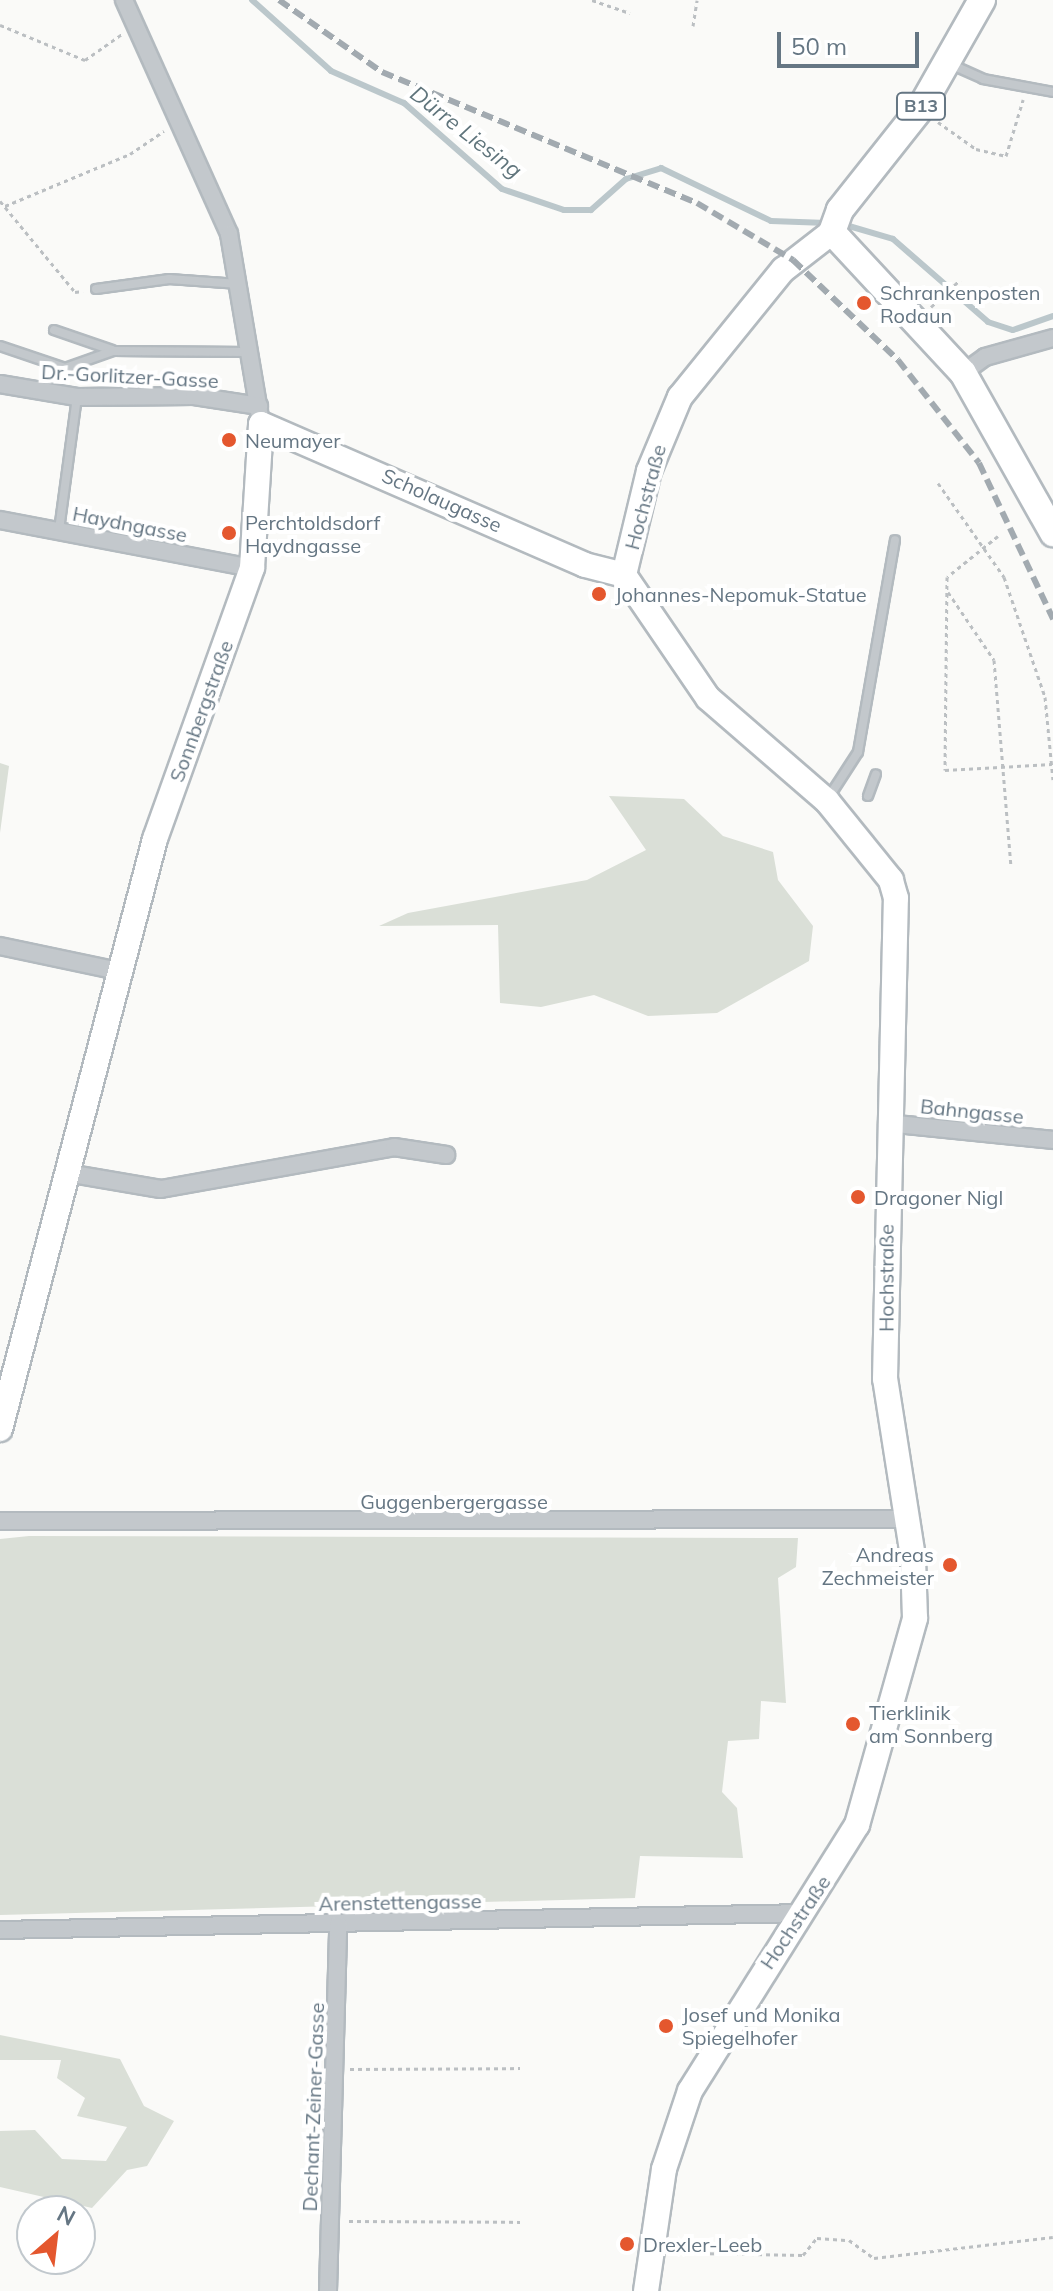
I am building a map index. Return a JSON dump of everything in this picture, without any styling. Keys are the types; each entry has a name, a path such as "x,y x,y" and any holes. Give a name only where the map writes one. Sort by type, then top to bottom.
{"main road":[{"name":"B13","path":"832,232 846,203 920,109 982,0"},
{"path":"832,232 963,373 1053,533"},
{"name":"Hochstraße","path":"646,2291 664,2169 690,2091 857,1825 915,1618 908,1519 885,1379 887,1123 896,898 853,817 827,801 708,698 624,575 649,471 680,397 783,270 832,232"},
{"name":"Scholaugasse","path":"260,415 585,565 624,575"},
{"name":"Sonnbergstraße","path":"0,1429 155,839 252,568 260,415"}],"street":[{"name":"Sonnbergstraße","path":"124,0 180,119 243,285 260,415"},
{"path":"963,373 985,357 1053,338"},
{"name":"Dr.-Gorlitzer-Gasse","path":"0,384 77,397 194,396 260,415"},
{"name":"Haydngasse","path":"0,520 252,568"},
{"path":"0,946 119,971"},
{"name":"Bahngasse","path":"887,1123 1053,1140"},
{"path":"67,1173 161,1189 394,1147 446,1155"},
{"name":"Guggenbergergasse","path":"0,1521 908,1519"},
{"name":"Arenstettengasse","path":"0,1930 802,1913"},
{"name":"Dechant-Zeiner-Gasse","path":"328,2291 338,1924"}],"lane":[{"path":"947,62 1026,88 1053,92"},
{"path":"96,289 169,279 243,285"},
{"path":"54,330 113,351 254,352"},
{"path":"0,346 65,368 113,351"},
{"path":"59,530 77,397"},
{"path":"827,801 858,752 895,540"},
{"path":"868,796 876,774"}],"path":[{"path":"592,0 630,13"},
{"path":"693,26 697,0"},
{"path":"0,25 85,60 135,26"},
{"path":"920,109 976,149 1006,156 1026,88"},
{"path":"5,206 130,154 180,119"},
{"path":"0,201 73,282 75,292 96,289"},
{"path":"933,306 960,280"},
{"path":"938,483 986,546 1034,653 1053,780"},
{"path":"998,536 947,577 945,770 1052,764"},
{"path":"947,590 994,660 1011,865"},
{"path":"334,2070 520,2068"},
{"path":"329,2221 520,2222"},
{"path":"694,2253 803,2255 817,2238 849,2240 874,2258 1053,2237"}],"shaded area":[{"path":"0,763 9,766 0,833"},
{"path":"609,796 684,799 723,836 773,852 778,880 813,926 809,961 717,1013 648,1016 594,995 541,1007 500,1003 498,925 379,926 408,913 587,880 646,850"},
{"path":"29,1536 798,1538 796,1567 778,1578 786,1703 761,1701 759,1739 728,1741 722,1792 737,1808 743,1858 640,1856 635,1898 0,1915 0,1539"},
{"path":"0,2035 120,2059 144,2106 174,2121 147,2166 127,2170 96,2204 96,2195 35,2195 0,2187 0,2131 35,2130 62,2159 106,2161 127,2127 77,2116 85,2098 57,2078 61,2060 0,2060"}],"waterway":[{"name":"Dürre Liesing","path":"252,0 331,71 404,103 502,189 564,210 591,210 626,179 661,168 771,221 827,223"},
{"name":"Dürre Liesing","path":"842,224 893,239 988,322 1013,330 1053,316"}],"railway":[{"path":"279,0 382,72 697,203 793,260 898,360 979,463 1053,619"}],"place":[{"name":"Schrankenposten Rodaun","path":"864,303"},
{"name":"Neumayer","path":"229,440"},
{"name":"Perchtoldsdorf Haydngasse","path":"229,533"},
{"name":"Johannes-Nepomuk-Statue","path":"599,594"},
{"name":"Dragoner Nigl","path":"858,1197"},
{"name":"Andreas Zechmeister","path":"950,1565"},
{"name":"Tierklinik am Sonnberg","path":"853,1724"},
{"name":"Josef und Monika Spiegelhofer","path":"666,2026"},
{"name":"Drexler-Leeb","path":"627,2244"}]}
